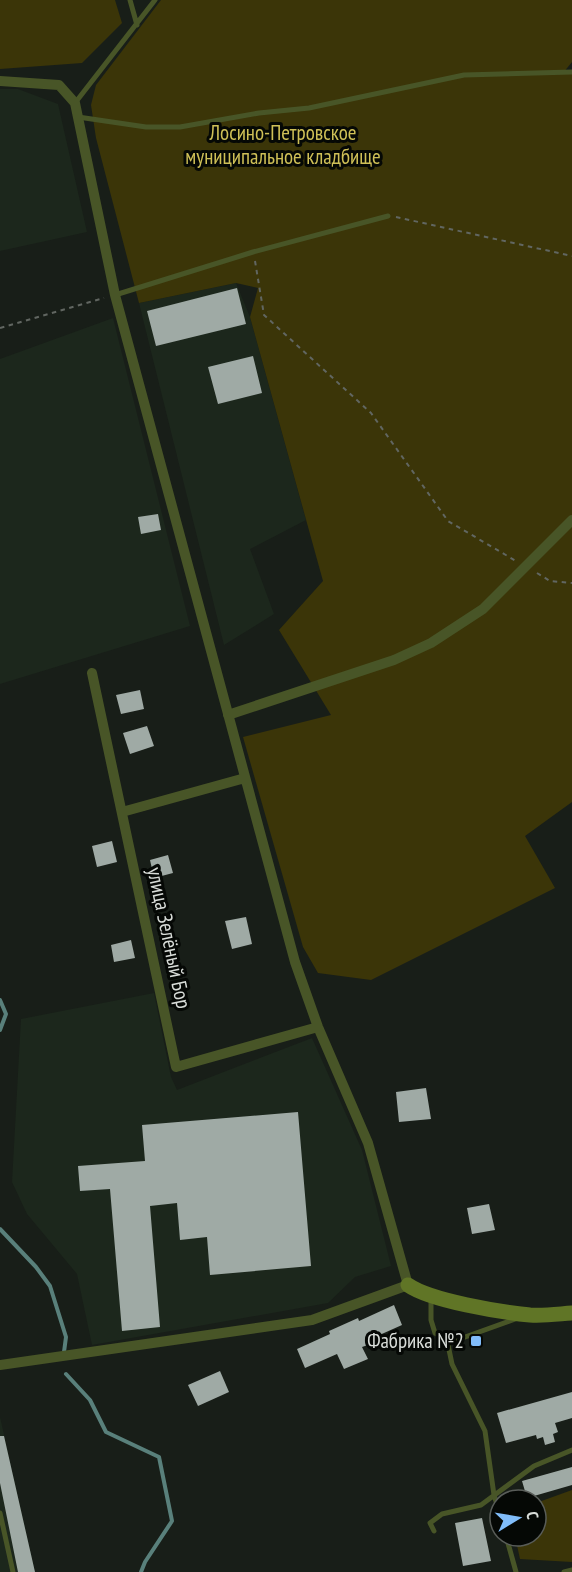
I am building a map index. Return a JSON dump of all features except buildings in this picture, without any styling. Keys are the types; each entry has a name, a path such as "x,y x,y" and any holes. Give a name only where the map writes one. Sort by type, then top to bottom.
{"street":[{"path":"0,81 59,85 75,103 115,295 295,962 318,1027 368,1143 408,1285 418,1292 465,1304 531,1315 572,1313"},
{"path":"228,715 393,660 431,643 483,609 572,520"},
{"name":"улица Зелёный Бор","path":"92,673 176,1067 318,1027"},
{"path":"122,812 245,778"},
{"path":"0,1365 312,1320 408,1285"}],"lane":[{"path":"129,0 137,25"},
{"path":"75,103 155,0"},
{"path":"78,117 146,127 180,127 259,113 309,108 465,75 572,72"},
{"path":"115,295 253,252 388,216"},
{"path":"431,1295 431,1320 435,1332 447,1340 454,1341 531,1315"},
{"path":"447,1340 452,1364 485,1431 493,1488"},
{"path":"504,1488 534,1466 572,1450"},
{"path":"434,1531 430,1523 442,1514 481,1504 488,1499"},
{"path":"0,1514 13,1572"},
{"path":"509,1548 516,1572"},
{"path":"564,1572 572,1570"}],"path":[{"path":"388,216 408,218 572,256"},
{"path":"253,252 264,315 371,413 448,521 550,580 572,583"},
{"path":"0,328 115,295"}],"shaded area":[{"path":"0,89 18,89 58,104 87,232 0,251"},
{"path":"236,283 250,317 306,520 250,549 274,614 224,645 139,303"},
{"path":"113,318 190,626 0,684 0,359"},
{"path":"154,993 171,1077 177,1090 312,1038 362,1150 391,1266 355,1277 328,1303 92,1345 77,1274 27,1214 12,1182 21,1019"},
{"path":"0,1417 35,1572 0,1572"}],"green space":[{"path":"0,0 115,0 122,23 82,63 0,69"},
{"name":"Лосино-Петровское муниципальное кладбище","path":"161,0 572,0 572,62 563,73 572,72 572,802 525,836 555,888 371,980 318,973 303,947 243,737 331,715 279,630 323,581 250,317 258,288 236,283 139,303 96,138 91,105 96,85"},
{"path":"572,1490 572,1562 520,1559 518,1548 548,1548 548,1499"}],"waterway":[{"path":"0,1000 6,1014 0,1030"},
{"path":"0,1229 36,1267 50,1286 66,1337 64,1352"},
{"path":"66,1374 90,1400 106,1432 159,1457 172,1521 141,1572"}],"place":[{"name":"Фабрика №2","path":"476,1341"}]}
